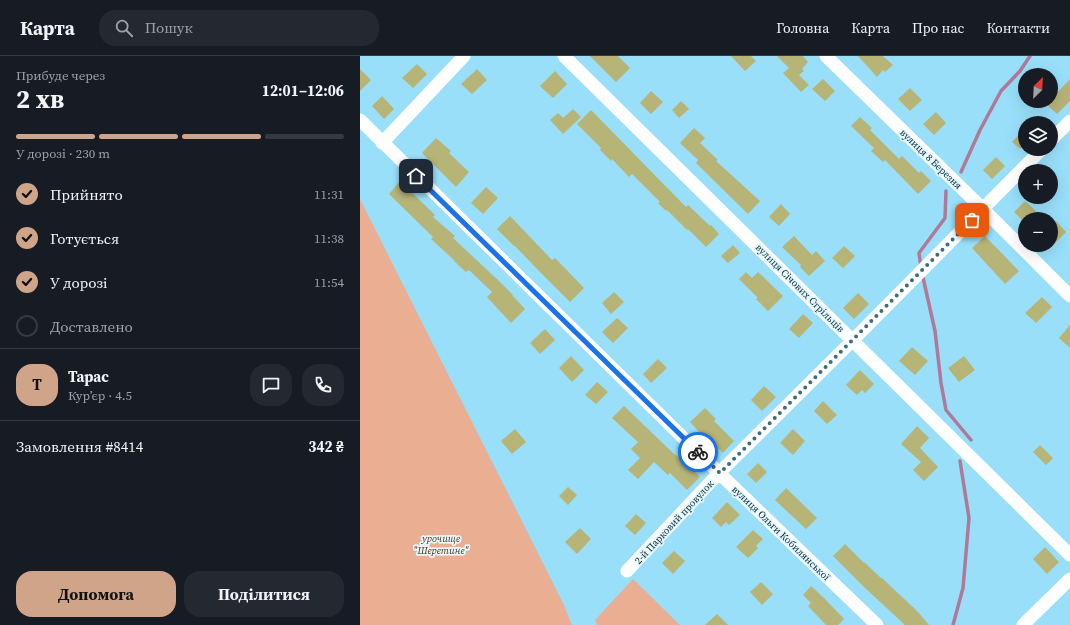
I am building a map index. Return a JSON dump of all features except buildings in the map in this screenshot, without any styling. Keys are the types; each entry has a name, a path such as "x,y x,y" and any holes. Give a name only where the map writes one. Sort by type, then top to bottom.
{"street":[{"path":"382,143 464,56"},
{"name":"вулиця Січових Стрільців","path":"564,56 1070,555"},
{"name":"вулиця 8 Березня","path":"826,56 1070,296"},
{"name":"вулиця Ольги Кобилянської","path":"360,120 877,625"},
{"path":"1058,133 1070,121"},
{"name":"2-й Парковий провулок","path":"627,571 720,473 1035,156"},
{"path":"1023,625 1070,579"}],"green space":[{"name":"урочище \"Шеретине\"","path":"360,199 563,603 572,625 360,625"},
{"path":"633,579 680,625 597,625 595,620"}],"waterway":[{"path":"961,172 980,130 1001,91 1020,71 1030,56"},
{"path":"921,267 919,253 945,218 946,191"},
{"path":"922,273 935,331 941,383 946,410 971,440"},
{"path":"953,625 963,588 969,518 960,461"}],"way so far":[{"path":"698,452 720,473 972,220"}],"route":[{"path":"416,176 698,452"}]}
